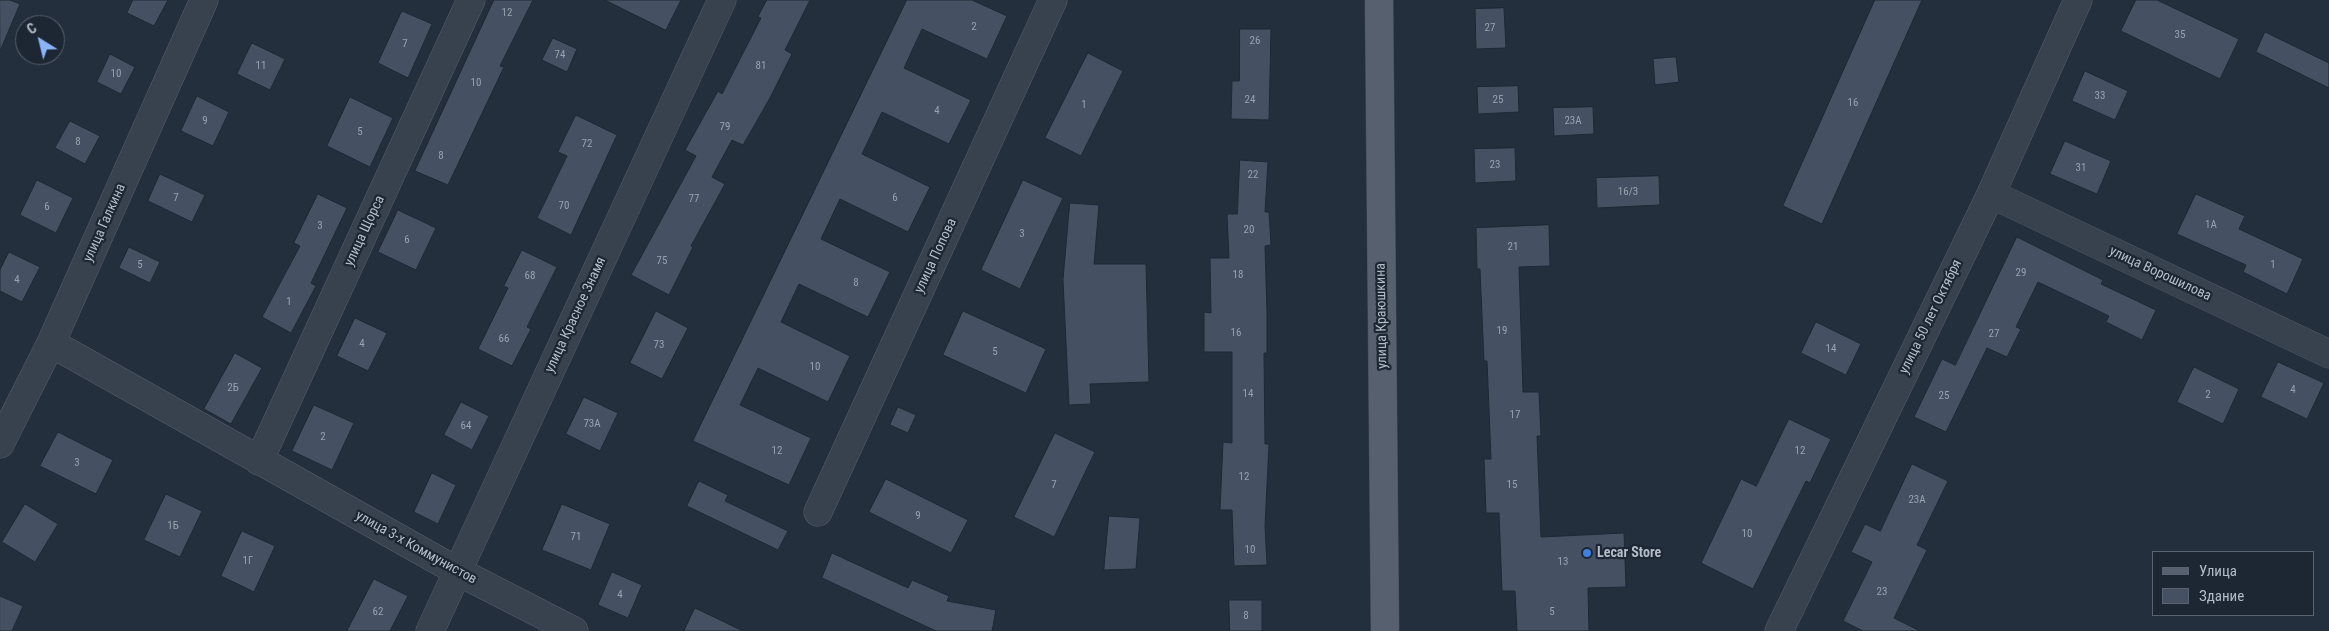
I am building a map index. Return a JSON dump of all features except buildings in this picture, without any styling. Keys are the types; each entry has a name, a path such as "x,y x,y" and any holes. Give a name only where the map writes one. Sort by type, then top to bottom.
{"main road":[{"name":"улица Краюшкина","path":"1379,0 1385,631"}],"street":[{"name":"улица Галкина","path":"0,444 52,343 204,0"},
{"name":"улица Щорса","path":"259,461 471,0"},
{"name":"улица Красное Знамя","path":"430,631 722,0"},
{"name":"улица Попова","path":"818,512 1053,0"},
{"name":"улица 50 лет Октября","path":"1779,631 1991,194 2078,0"},
{"name":"улица Ворошилова","path":"1991,194 2329,354"},
{"name":"улица 3-х Коммунистов","path":"52,343 457,571 574,631"}],"place":[{"name":"Lecar Store","path":"1587,553"}]}
